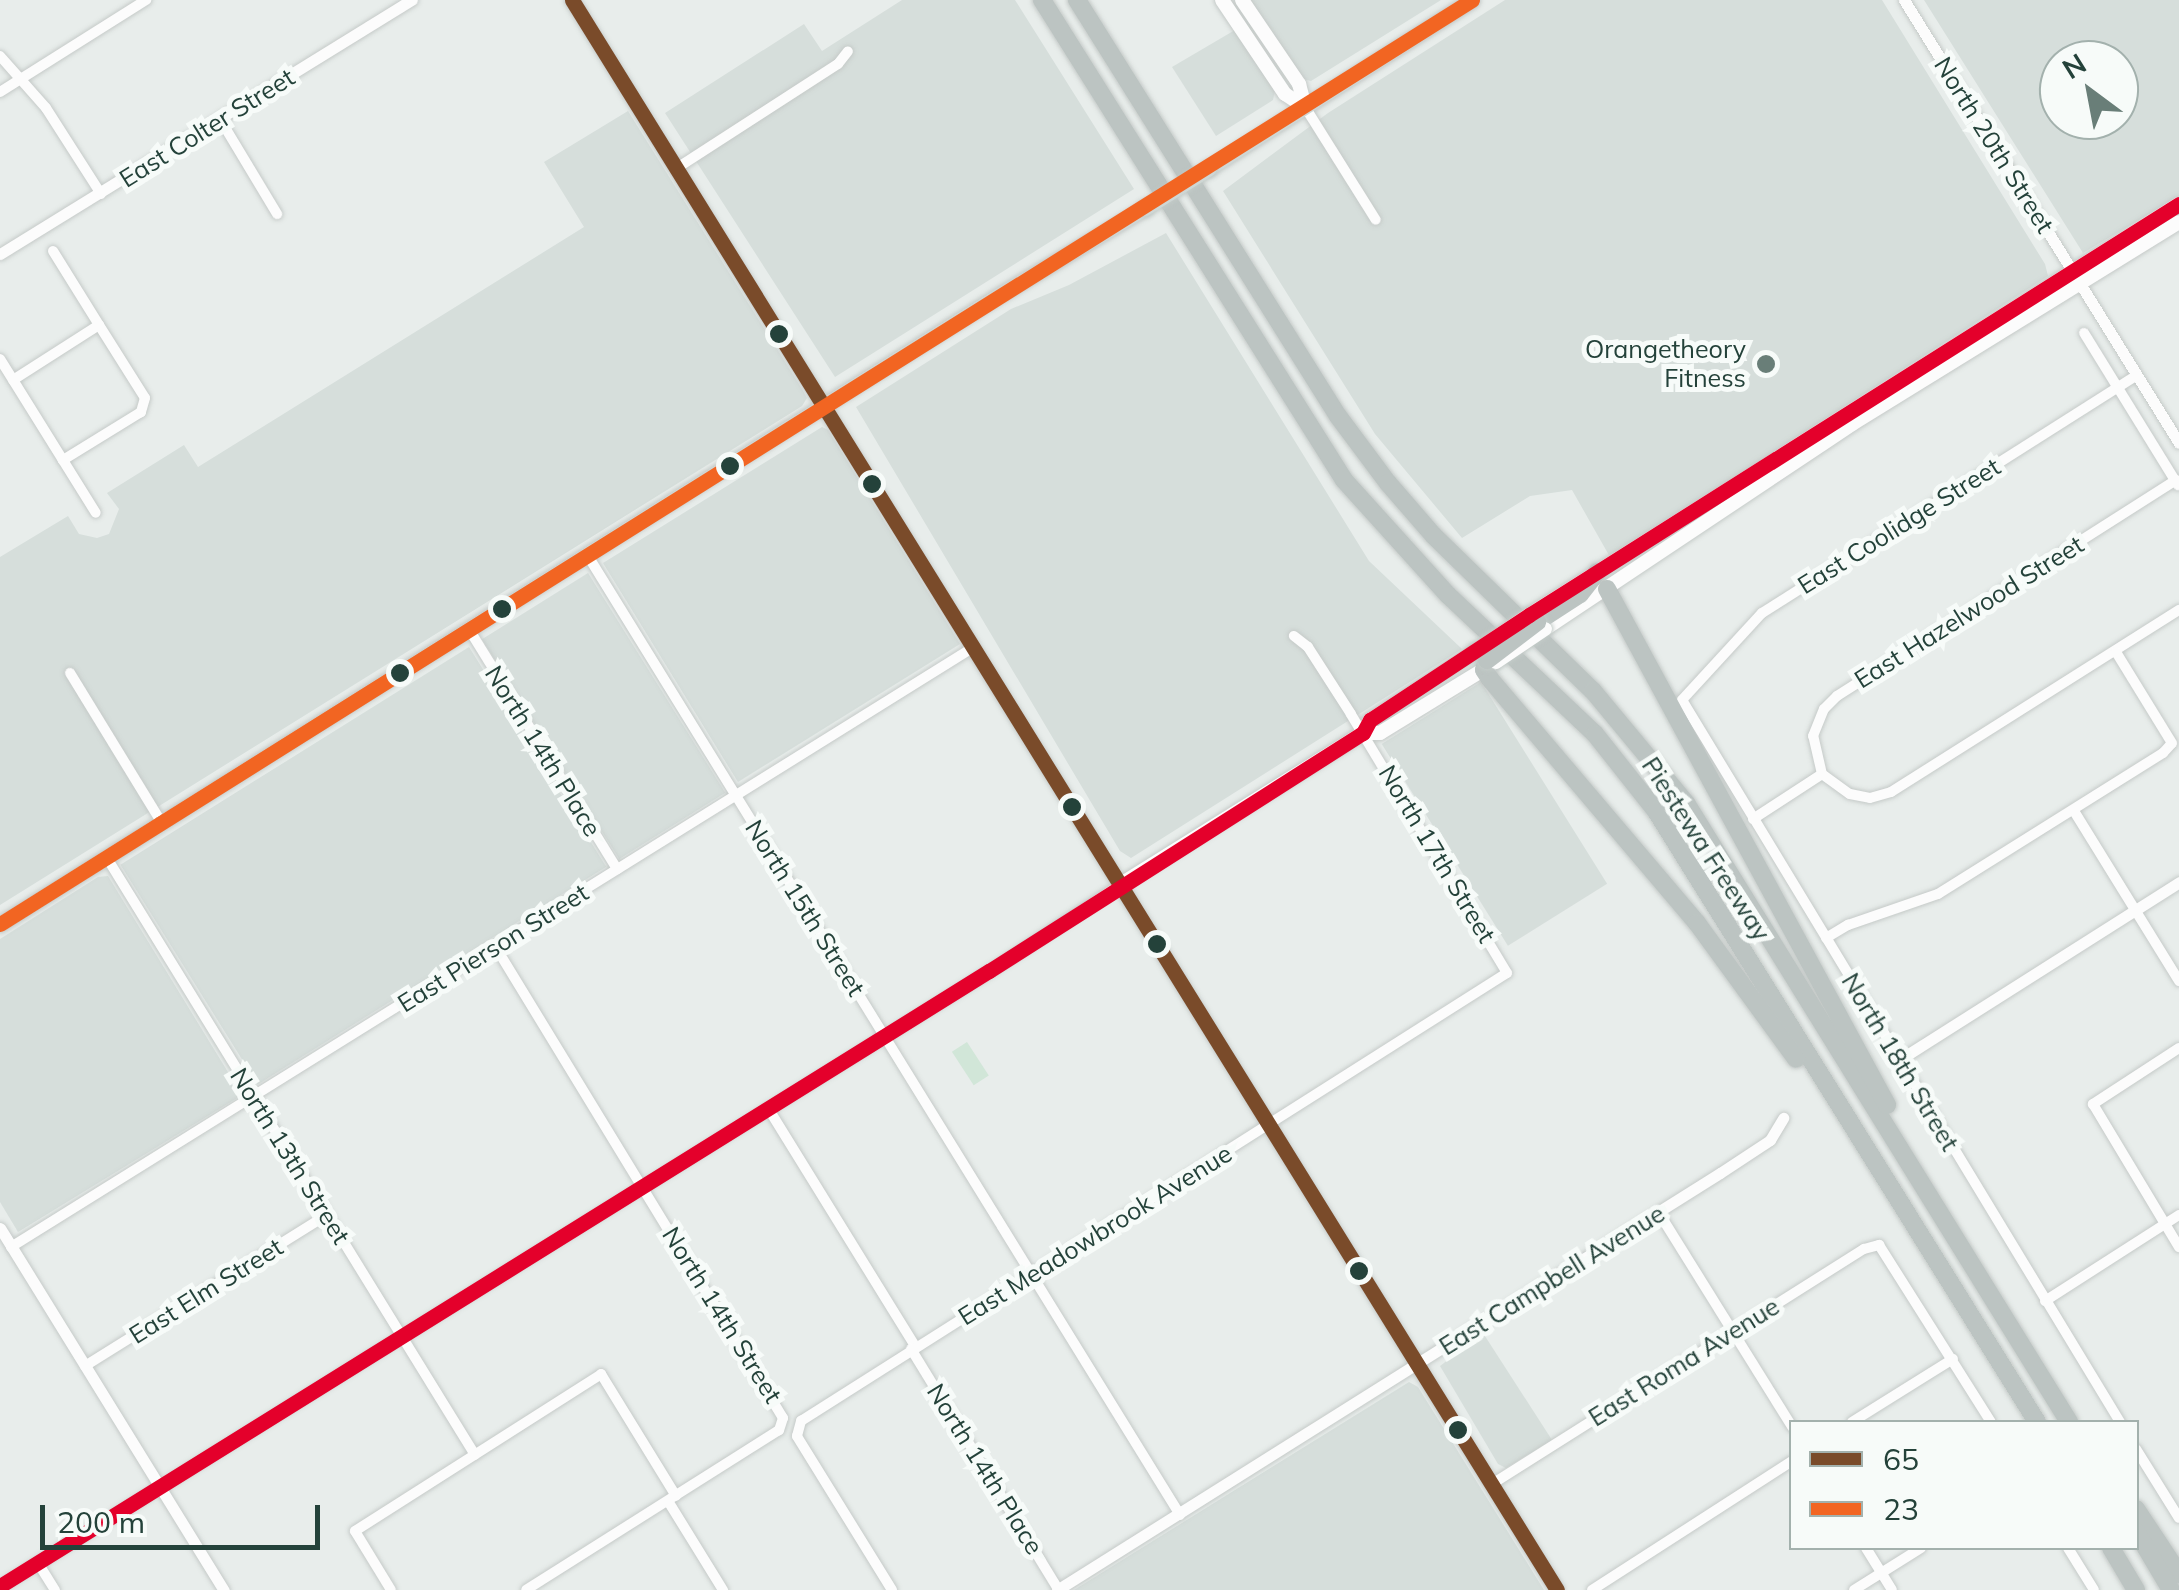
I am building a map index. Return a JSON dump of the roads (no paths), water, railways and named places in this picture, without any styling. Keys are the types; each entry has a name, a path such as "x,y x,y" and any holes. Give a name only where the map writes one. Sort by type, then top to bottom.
{"highway":[{"name":"Piestewa Freeway","path":"1042,0 1344,480 1448,594 1595,734 1656,811 1931,1258 2036,1420"},
{"name":"Piestewa Freeway","path":"1078,0 1361,448 1433,536 1624,724 1686,803 2067,1420"},
{"path":"1597,572 1580,594 1484,662 1726,961 1877,1186 1931,1258"},
{"path":"1607,589 1921,1161 1959,1242"},
{"path":"2026,1350 2079,1420"},
{"path":"1998,1365 2025,1420"},
{"path":"2139,1514 2179,1574"},
{"path":"2139,1535 2170,1590"},
{"path":"2101,1550 2124,1590"},
{"path":"2113,1550 2136,1590"}],"main road":[{"path":"572,0 1557,1590"},
{"path":"1222,0 1285,94 1306,107"},
{"path":"1242,0 1299,84 1306,107"},
{"path":"0,924 1472,0"},
{"path":"2076,278 2179,204"},
{"path":"1607,589 1597,572 2076,278 2179,222"},
{"path":"1537,622 1607,589 1849,420"},
{"path":"1120,884 1363,733 1370,720 1484,662"}],"street":[{"path":"0,92 146,0"},
{"name":"East Colter Street","path":"0,254 412,0"},
{"name":"North 20th Street","path":"1904,0 2179,443"},
{"path":"677,168 838,64 848,51"},
{"path":"0,56 22,79 100,194"},
{"path":"1306,107 1376,220"},
{"path":"220,120 278,214"},
{"path":"52,250 145,406 63,460"},
{"path":"13,380 99,326"},
{"path":"2084,333 2177,483"},
{"path":"0,360 96,513"},
{"name":"East Coolidge Street","path":"1682,700 1762,613 2136,375"},
{"name":"East Hazelwood Street","path":"1822,774 1814,736 1824,709 1837,696 2177,483"},
{"name":"North 15th Street","path":"588,556 1180,1515"},
{"path":"1753,819 1822,774 1850,794 1870,798 1892,792 2179,610"},
{"name":"North 14th Place","path":"470,631 616,870"},
{"name":"North 17th Street","path":"1294,636 1308,646 1363,733 1507,968 1505,976"},
{"name":"East Pierson Street","path":"11,1246 974,647"},
{"path":"1826,938 1848,925 1938,894 2074,810 2172,743 2116,652"},
{"path":"70,673 162,823"},
{"name":"North 18th Street","path":"1682,700 2119,1420"},
{"path":"2074,810 2179,981"},
{"name":"North 13th Street","path":"106,858 474,1454"},
{"path":"1899,1060 2179,882"},
{"path":"0,1586 1120,884"},
{"name":"North 14th Street","path":"495,946 782,1412 779,1430 672,1499"},
{"name":"East Meadowbrook Avenue","path":"892,1590 798,1436 796,1428 805,1417 1505,976"},
{"path":"2179,1048 2092,1104 2179,1247"},
{"name":"North 14th Place","path":"768,1108 1058,1590"},
{"name":"East Campbell Avenue","path":"1058,1590 1770,1140 1783,1118"},
{"path":"1658,1212 1789,1422"},
{"name":"East Elm Street","path":"85,1366 327,1215"},
{"path":"2045,1300 2179,1215"},
{"path":"0,1228 224,1590"},
{"name":"East Roma Avenue","path":"1492,1484 1864,1249 1879,1245 1953,1359"},
{"path":"1855,1420 1953,1359 1990,1420"},
{"path":"391,1590 354,1531 601,1374 723,1590"},
{"path":"2139,1454 2179,1518"},
{"path":"1592,1590 1789,1463"},
{"path":"526,1590 672,1499"},
{"path":"1867,1550 1892,1590"},
{"path":"1854,1590 1918,1550"},
{"path":"2069,1550 2094,1590"},
{"path":"38,1563 55,1590"}],"place":[{"name":"Orangetheory Fitness","path":"1766,364"}]}
